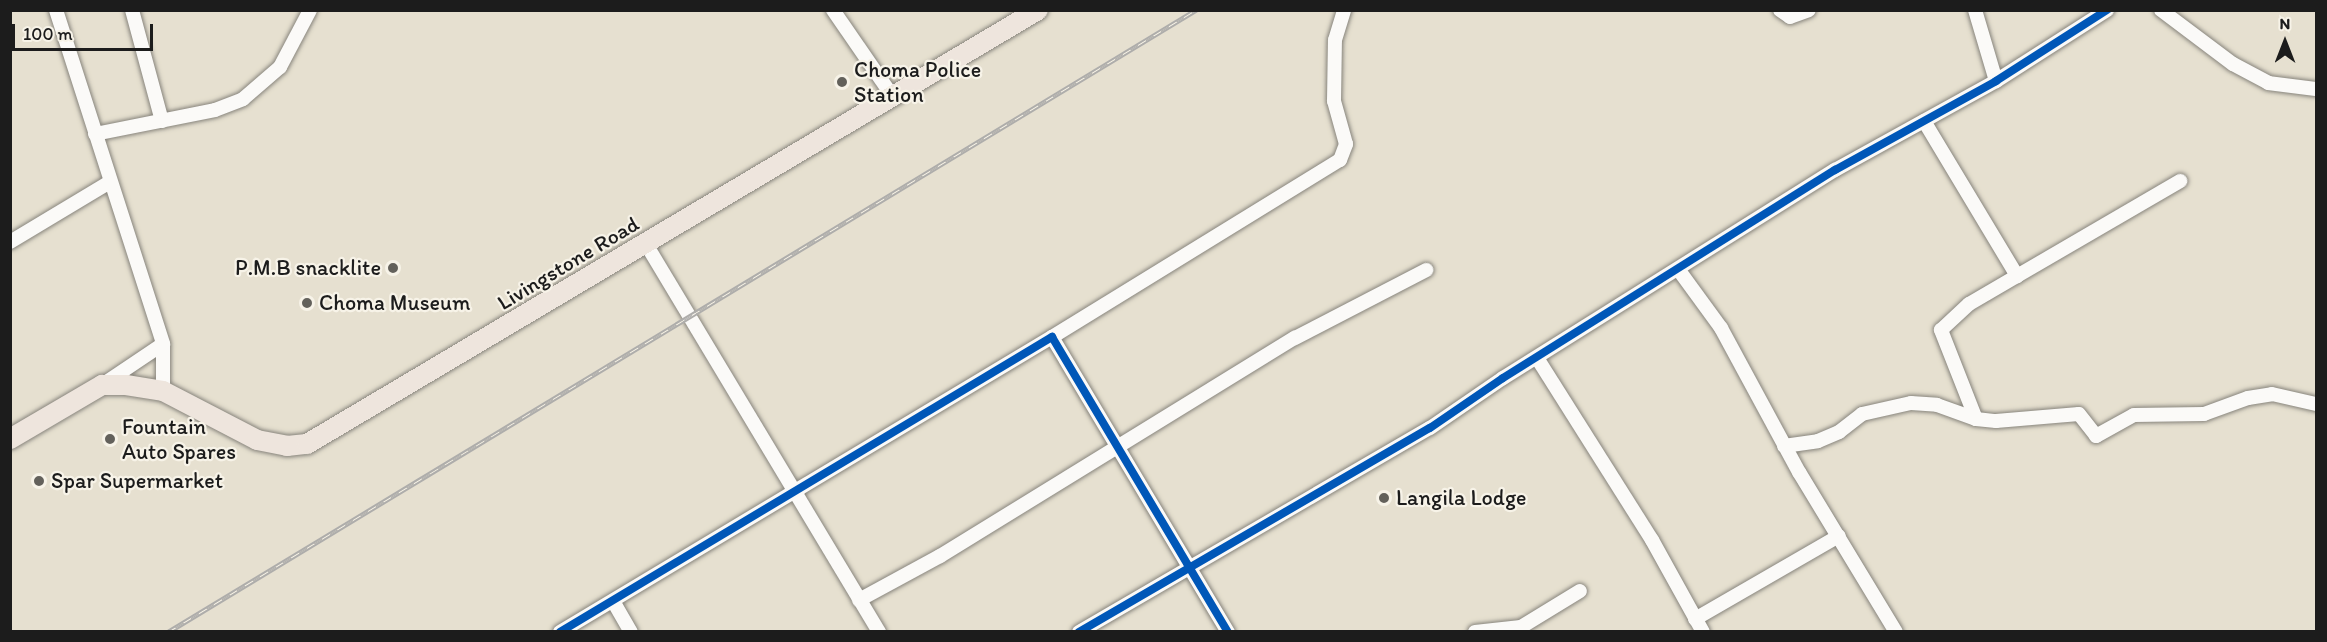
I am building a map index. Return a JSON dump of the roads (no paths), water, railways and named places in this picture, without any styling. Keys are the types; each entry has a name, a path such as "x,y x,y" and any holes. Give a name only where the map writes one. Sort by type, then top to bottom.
{"highway":[{"name":"Livingstone Road","path":"102,385 147,387 163,391 257,440 287,446 307,444 1038,10"},
{"path":"10,439 102,385"}],"street":[{"path":"56,10 163,344 163,391"},
{"path":"132,10 162,121"},
{"path":"95,135 228,106 260,88 295,44 310,10"},
{"path":"833,10 893,97"},
{"path":"560,632 1052,337 1340,160 1346,144 1334,101 1335,40 1344,10"},
{"path":"1780,10 1790,17 1809,10"},
{"path":"1975,10 1996,81"},
{"path":"1079,632 1430,428 1835,170 1996,81 2107,10"},
{"path":"2161,10 2233,64 2268,83 2316,89"},
{"path":"1924,121 2017,276"},
{"path":"1976,419 1941,330 1943,324 1969,304 2180,181"},
{"path":"10,242 110,182"},
{"path":"646,244 879,632"},
{"path":"1678,269 1720,328 1785,446 1896,632"},
{"path":"859,600 940,555 1295,338 1426,270"},
{"path":"1052,337 1228,632"},
{"path":"102,385 163,344"},
{"path":"1537,358 1652,540 1699,625 1839,536"},
{"path":"1785,446 1818,441 1839,432 1862,414 1911,403 1937,405 1976,419 2079,414 2096,436 2134,415 2204,414 2248,398 2272,394 2316,404"},
{"path":"1475,632 1518,629 1580,591"},
{"path":"613,601 631,632"}],"railway":[{"path":"168,632 1196,10"}],"place":[{"name":"Choma Police Station","path":"842,82"},
{"name":"P.M.B snacklite","path":"393,268"},
{"name":"Choma Museum","path":"307,303"},
{"name":"Fountain Auto Spares","path":"110,439"},
{"name":"Spar Supermarket","path":"39,481"},
{"name":"Langila Lodge","path":"1384,498"}]}
